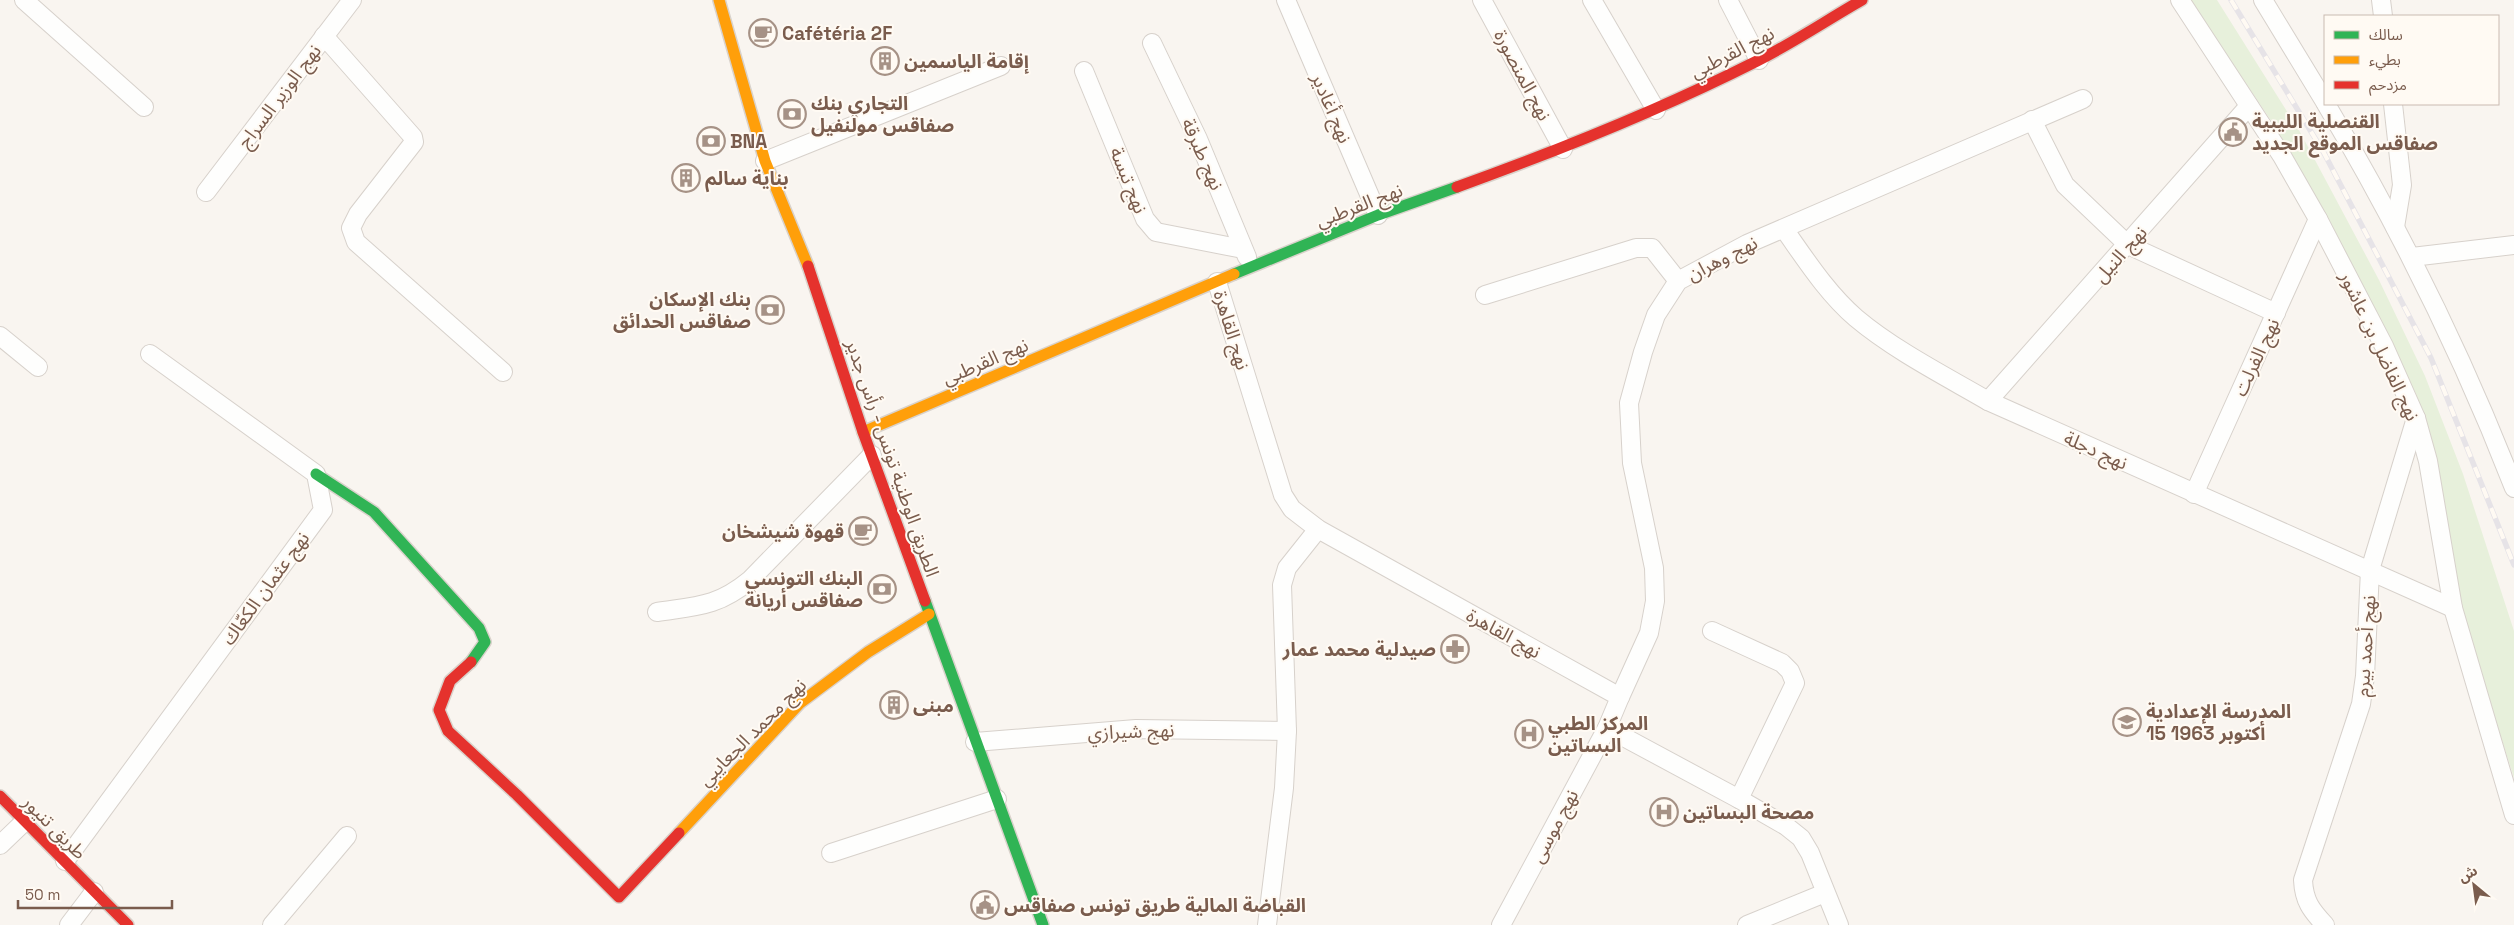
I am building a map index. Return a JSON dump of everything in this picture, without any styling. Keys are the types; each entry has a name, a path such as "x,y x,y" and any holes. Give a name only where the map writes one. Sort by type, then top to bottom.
{"street":[{"path":"24,0 144,107"},
{"name":"نهج الوزير السراج","path":"206,192 352,0"},
{"name":"الطريق الوطنية تونس - رأس جدير","path":"719,0 765,161 817,288 863,432 1043,925"},
{"name":"نهج أغادير","path":"1286,0 1378,215"},
{"name":"نهج المنصورة","path":"1482,0 1563,149"},
{"path":"1592,0 1656,110"},
{"path":"1728,0 1759,60"},
{"name":"نهج القرطبي","path":"863,432 1252,266 1378,215 1563,149 1656,110 1759,60 1862,0"},
{"name":"نهج الفاضل بن عاشور","path":"2180,0 2249,106 2318,219 2384,346 2416,418 2428,461 2453,608 2514,815"},
{"path":"2263,0 2324,100"},
{"path":"2381,0 2383,15"},
{"path":"324,36 413,137 414,142 358,214 351,228 356,242 503,372"},
{"name":"نهج طبرقة","path":"1152,43 1198,139 1243,249 1252,266"},
{"path":"765,161 1001,66"},
{"name":"نهج تبسة","path":"1084,70 1145,219 1156,232 1243,249"},
{"name":"نهج وهران","path":"1620,697 1649,633 1655,601 1654,568 1632,463 1629,403 1642,352 1656,315 1678,281 1718,257 2083,99"},
{"path":"2327,105 2412,257 2473,386 2514,488"},
{"path":"2393,105 2402,185 2395,227"},
{"name":"نهج النيل","path":"1988,401 2249,106"},
{"path":"2032,120 2065,186 2128,245 2276,313"},
{"name":"نهج الفرلت","path":"2194,494 2318,219"},
{"name":"نهج دجلة","path":"1784,229 1831,292 1856,318 1918,359 1988,401 2453,608"},
{"path":"2412,257 2514,245"},
{"path":"1484,295 1636,248 1652,248 1678,281"},
{"name":"نهج القاهرة","path":"1217,282 1283,495 1292,509 1318,529 1620,697"},
{"path":"0,336 38,367"},
{"path":"150,354 316,474"},
{"name":"نهج أحمد بيرم","path":"2325,925 2309,908 2304,895 2303,880 2361,704 2365,676 2370,570 2416,418"},
{"path":"657,612 711,604 733,594 750,580 872,455"},
{"name":"نهج عثمان الكعّاك","path":"65,861 323,510 316,474"},
{"name":"نهج محمد الجعايبي","path":"316,474 374,512 479,628 485,642 469,666 450,681 439,710 448,731 517,794 619,897 800,703 868,652 929,614"},
{"path":"1267,925 1284,788 1287,731 1282,585 1287,568 1318,529"},
{"path":"1712,631 1782,663 1790,670 1795,683 1739,799"},
{"path":"1620,697 1607,728 1739,799 1786,826 1801,838 1810,853 1839,925"},
{"name":"نهج موسى","path":"1501,925 1607,728"},
{"name":"نهج شيرازي","path":"975,742 1136,729 1287,731"},
{"name":"طريق تنيور","path":"0,796 128,925"},
{"path":"831,853 997,799"},
{"path":"0,845 24,822"},
{"path":"272,925 347,836"},
{"path":"69,925 94,892"},
{"path":"1748,925 1825,893"}],"green space":[{"path":"2190,0 2217,0 2300,132 2379,280 2425,376 2463,474 2514,631 2514,778 2472,646 2457,586 2433,446 2416,394 2362,286 2276,128"}],"railway":[{"path":"2231,0 2324,153 2431,358 2514,565"}],"traffic: fast":[{"path":"1234,274 1378,215 1457,187"},
{"path":"316,474 374,512 479,628 485,642 471,662"},
{"path":"925,601 1043,925"}],"traffic: slow":[{"path":"719,0 765,161 808,266"},
{"path":"863,432 1234,274"},
{"path":"679,833 800,703 868,652 929,614"}],"traffic: jam":[{"path":"1457,187 1572,144 1684,96 1770,54 1862,0"},
{"path":"808,266 863,432 925,601"},
{"path":"471,662 450,681 439,710 448,731 517,795 619,897 679,833"},
{"path":"0,796 128,925"}],"place":[{"name":"Cafétéria 2F","path":"763,33"},
{"name":"إقامة الياسمين","path":"885,61"},
{"name":"التجاري بنك صفاقس مولنفيل","path":"792,114"},
{"name":"القنصلية الليبية صفاقس الموقع الجديد","path":"2233,132"},
{"name":"BNA","path":"711,141"},
{"name":"بناية سالم","path":"686,178"},
{"name":"بنك الإسكان صفاقس الحدائق","path":"770,310"},
{"name":"قهوة شيشخان","path":"863,531"},
{"name":"البنك التونسي صفاقس أريانة","path":"882,589"},
{"name":"صيدلية محمد عمار","path":"1455,649"},
{"name":"مبنى","path":"894,705"},
{"name":"المدرسة الإعدادية 15 أكتوبر 1963","path":"2127,722"},
{"name":"المركز الطبي البساتين","path":"1529,734"},
{"name":"مصحة البساتين","path":"1664,812"},
{"name":"القباضة المالية طريق تونس صفاقس","path":"985,905"}]}
